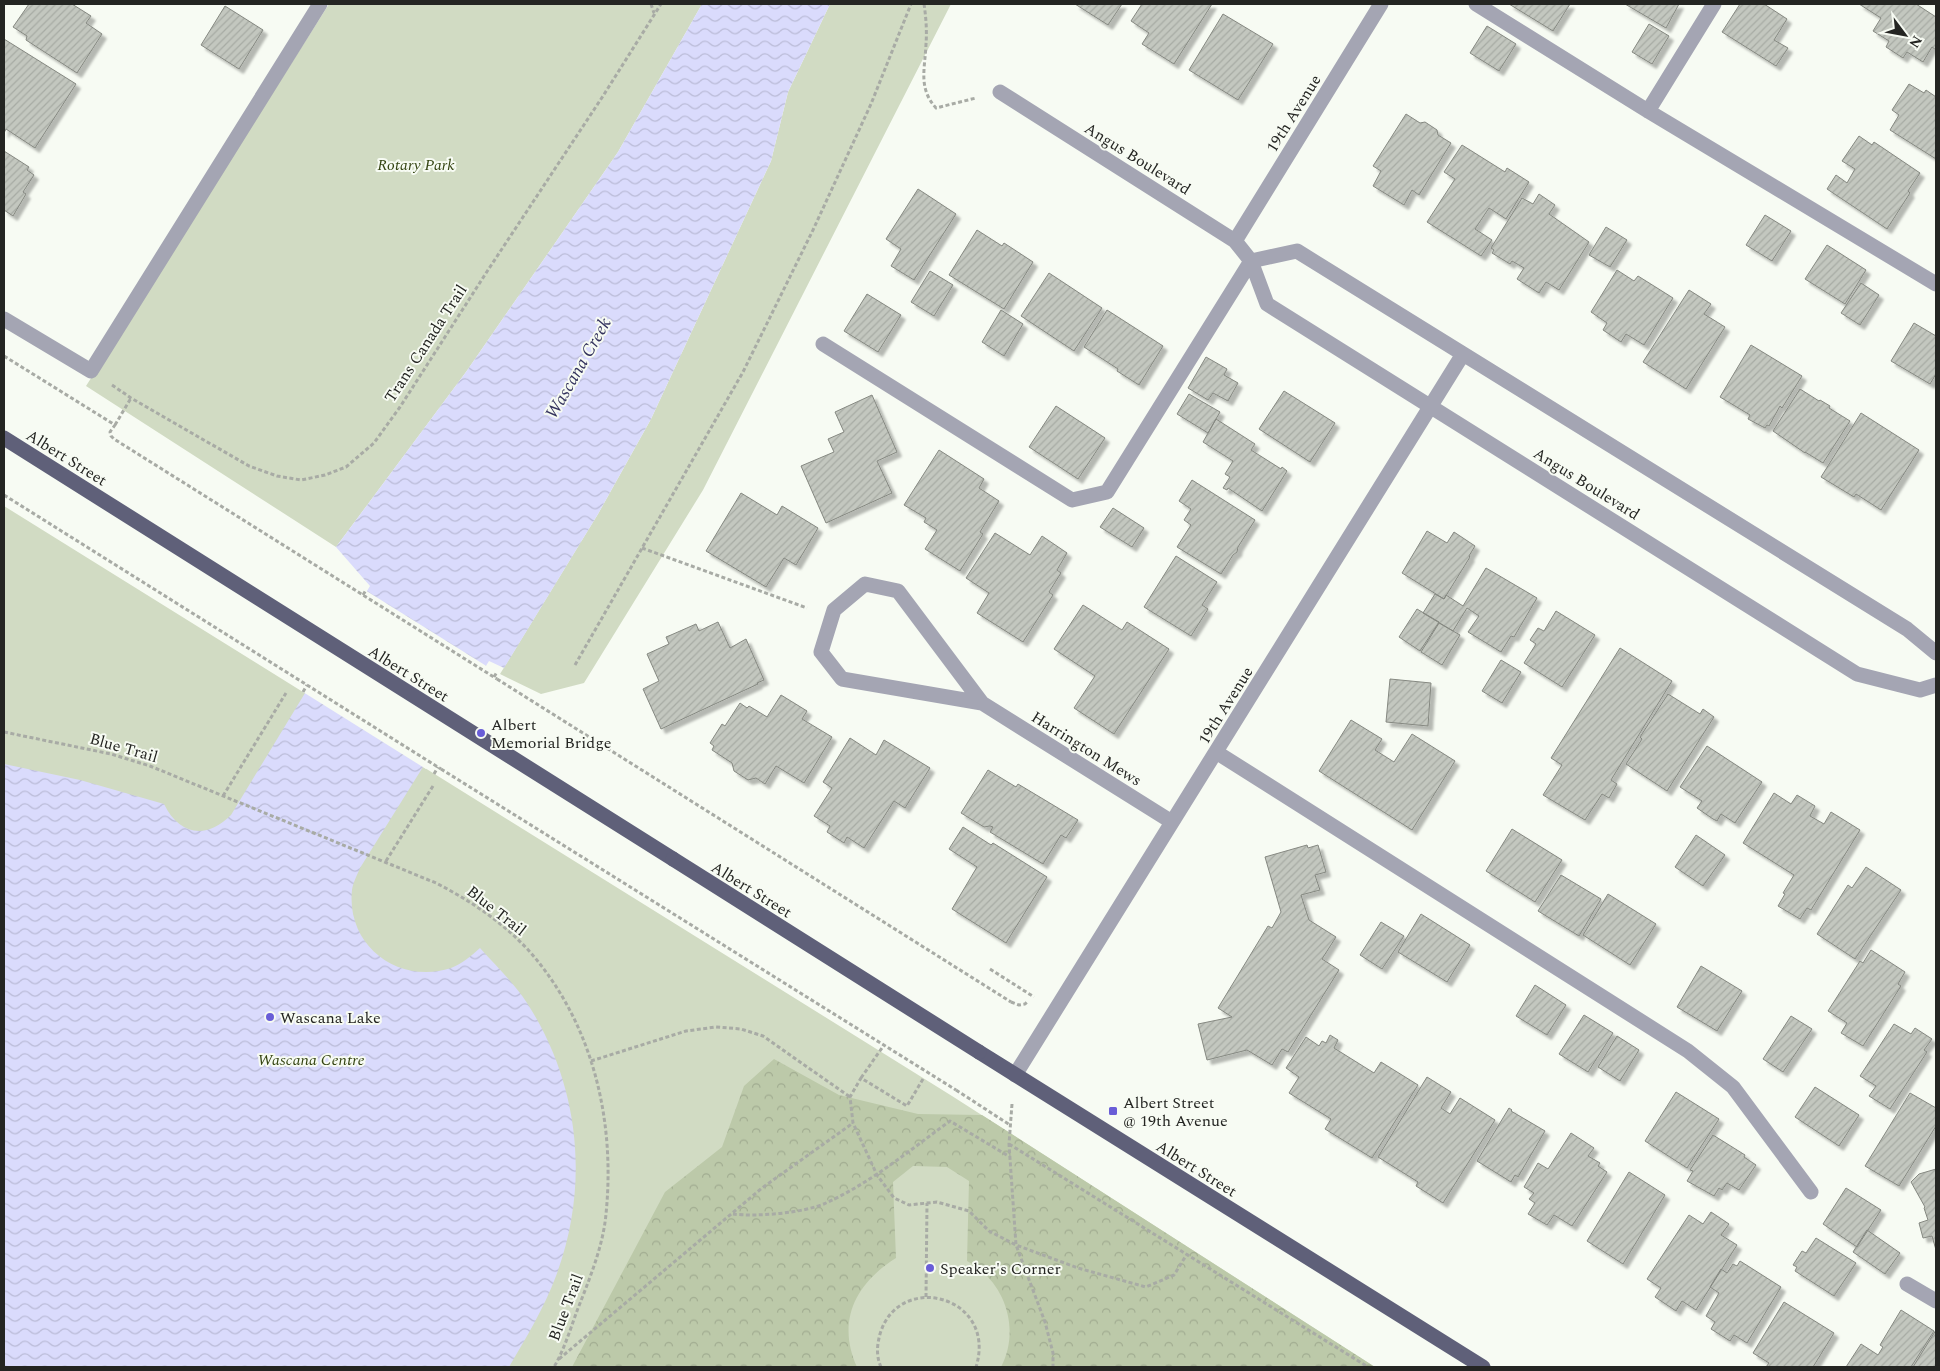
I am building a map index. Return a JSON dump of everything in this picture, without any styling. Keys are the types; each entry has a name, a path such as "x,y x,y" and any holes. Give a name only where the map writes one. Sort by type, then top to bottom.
{"main road":[{"name":"Albert Street","path":"4,438 1015,1075 1483,1367"}],"street":[{"path":"4,318 91,370 320,4"},
{"name":"19th Avenue","path":"1235,241 1381,4"},
{"path":"1476,4 1648,111 1936,284"},
{"path":"1648,111 1714,4"},
{"name":"Angus Boulevard","path":"1000,92 1235,241 1251,260 1267,304 1857,674 1920,690 1936,685"},
{"path":"823,344 1072,500 1108,492 1251,260 1297,251 1907,629 1936,653"},
{"name":"19th Avenue","path":"1015,1075 1463,354"},
{"name":"Harrington Mews","path":"982,702 842,679 822,652 834,610 865,584 898,591 982,702 1172,822"},
{"path":"1216,752 1688,1051 1733,1087 1812,1192"},
{"path":"1907,1284 1936,1301"}],"path":[{"path":"652,4 654,13"},
{"name":"Trans Canada Trail","path":"108,382 131,398 249,466 276,476 301,480 325,475 346,467 374,443 400,407 661,4"},
{"path":"575,665 743,372 813,230 871,104 912,4"},
{"path":"924,4 926,42 924,83 928,99 936,108 1000,92"},
{"path":"4,356 115,425"},
{"path":"131,398 110,432 114,438 1011,1002 1019,1005 1026,1004 1032,995"},
{"path":"4,495 1010,1125"},
{"path":"641,548 831,617"},
{"path":"363,595 366,590"},
{"path":"494,677 497,672"},
{"path":"302,692 307,685"},
{"path":"223,796 286,693"},
{"name":"Blue Trail","path":"4,732 111,754 150,766 386,861 469,900 508,931 540,963 572,1013 591,1060 604,1113 609,1166 606,1215 596,1261 554,1367"},
{"path":"434,774 438,767"},
{"path":"386,861 433,786"},
{"path":"990,970 1021,988"},
{"path":"591,1060 686,1031 716,1027 741,1029 763,1036 850,1096"},
{"path":"884,1045 850,1096 852,1123 877,1175 894,1198 909,1205 938,1202 969,1211 989,1231 1016,1245 1078,1268 1146,1287 1174,1275 1187,1254"},
{"path":"1015,1075 1009,1144 1016,1245 1045,1322 1053,1353 1053,1367"},
{"path":"861,1078 907,1106 923,1079"},
{"path":"732,1214 748,1216 785,1213 825,1204 877,1175 950,1121 1010,1157"},
{"path":"558,1359 762,1188 852,1123"},
{"path":"1009,1144 1368,1367"},
{"path":"926,1297 927,1203"},
{"path":"881,1367 878,1360 877,1342 882,1325 894,1310 909,1301 926,1297 944,1299 960,1308 972,1320 979,1337 980,1355 976,1367"}],"green space":[{"name":"Rotary Park","path":"329,4 702,4 618,152 466,372 336,547 86,386"},
{"path":"830,4 951,4 703,490 584,683 541,694 500,674 598,514 651,419 771,161 788,92"},
{"name":"Wascana Centre","path":"4,506 952,1096 1375,1367 4,1367"},
{"path":"774,1059 839,1095 918,1114 982,1115 1375,1367 1001,1367 1007,1352 1009,1337 1006,1307 1000,1293 991,1281 967,1261 969,1181 947,1167 913,1166 893,1182 896,1258 870,1279 854,1305 850,1319 851,1350 857,1367 572,1367 665,1192 722,1147 744,1086"}],"water":[{"name":"Wascana Lake","path":"702,4 830,4 788,92 771,161 651,419 598,514 504,668 489,661 360,868 352,890 352,910 358,928 367,944 380,956 395,966 413,971 432,972 455,966 480,948 522,996 545,1035 559,1067 568,1101 574,1136 576,1171 567,1242 556,1276 540,1311 509,1367 4,1367 4,764 80,780 164,804 177,822 185,828 203,831 222,823 231,815 370,586 336,547 466,372 618,152"}],"pier":[{"path":"365,590 488,667 426,769 303,692"}],"building":[{"path":"29,4 72,4 91,16 86,23 102,34 77,73 26,40 27,36 13,27"},
{"path":"1075,4 1122,4 1108,25"},
{"path":"1142,4 1212,4 1174,64 1142,44 1149,33 1131,21"},
{"path":"1509,4 1570,4 1553,31"},
{"path":"1625,4 1679,4 1666,28"},
{"path":"1740,4 1764,4 1787,19 1774,40 1788,48 1776,66 1722,32"},
{"path":"1859,4 1916,4 1936,17 1936,50 1932,47 1923,62 1907,52 1903,58 1886,47 1889,41 1873,31 1881,18"},
{"path":"225,6 263,30 239,69 201,45"},
{"path":"1223,14 1273,44 1238,100 1189,70"},
{"path":"1649,24 1669,36 1652,64 1632,52"},
{"path":"1487,26 1516,44 1499,71 1470,53"},
{"path":"4,39 76,84 35,148 6,129 4,133"},
{"path":"1909,84 1924,93 1926,90 1936,97 1936,159 1890,130 1899,115 1892,110"},
{"path":"1406,114 1420,123 1425,122 1437,130 1438,135 1451,143 1419,195 1412,190 1404,205 1373,186 1381,171 1373,166"},
{"path":"1859,136 1872,145 1874,142 1920,173 1908,191 1910,193 1887,229 1827,189 1836,175 1847,183 1855,169 1842,161"},
{"path":"1462,145 1505,172 1507,168 1529,182 1506,219 1489,208 1475,229 1492,240 1481,256 1427,222 1455,179 1444,172"},
{"path":"4,151 29,167 27,170 34,175 23,192 26,194 13,216 4,210"},
{"path":"918,189 956,214 914,280 891,266 901,249 886,239"},
{"path":"1539,194 1555,205 1549,214 1589,242 1559,290 1546,282 1539,293 1517,279 1524,268 1512,261 1510,264 1492,253 1494,250 1491,248 1522,198 1533,204"},
{"path":"1765,215 1791,231 1772,261 1746,245"},
{"path":"1606,227 1627,240 1610,267 1589,255"},
{"path":"977,230 1002,246 1004,243 1033,262 1004,309 949,275"},
{"path":"1827,245 1866,270 1845,304 1805,279"},
{"path":"1617,270 1634,281 1638,276 1673,298 1644,345 1626,334 1621,342 1603,330 1607,323 1591,312"},
{"path":"930,271 953,285 934,316 911,302"},
{"path":"1049,273 1102,308 1074,351 1021,316"},
{"path":"1861,283 1879,295 1860,325 1841,313"},
{"path":"1689,290 1711,304 1704,314 1725,327 1686,389 1643,362"},
{"path":"867,294 901,315 878,352 844,331"},
{"path":"1001,310 1023,324 1004,356 982,342"},
{"path":"1107,310 1163,346 1139,385 1084,347"},
{"path":"1914,323 1936,336 1936,374 1930,384 1891,361"},
{"path":"1751,345 1802,376 1782,408 1780,406 1769,426 1767,425 1765,428 1748,419 1750,415 1720,397"},
{"path":"1206,357 1227,369 1224,375 1238,383 1228,401 1213,393 1208,400 1188,388"},
{"path":"1800,389 1830,406 1829,408 1850,421 1823,463 1773,431"},
{"path":"1284,391 1335,423 1310,462 1259,429"},
{"path":"1189,394 1220,412 1208,433 1177,414"},
{"path":"872,395 897,452 877,461 892,493 826,523 801,466 834,452 828,439 844,432 835,412"},
{"path":"1056,406 1105,438 1078,479 1029,447"},
{"path":"1861,413 1919,450 1881,510 1856,494 1854,497 1821,477"},
{"path":"1216,419 1255,444 1251,450 1287,471 1262,511 1228,488 1227,490 1223,488 1230,477 1225,474 1233,461 1203,442"},
{"path":"939,450 984,479 979,488 999,501 980,532 983,534 960,571 925,549 937,530 924,522 926,518 904,505"},
{"path":"1192,480 1255,520 1238,547 1237,552 1221,574 1177,547 1191,525 1184,520 1191,509 1179,501"},
{"path":"741,493 777,515 782,506 818,528 796,565 784,558 766,587 706,551"},
{"path":"1113,508 1144,528 1132,547 1100,527"},
{"path":"1427,531 1447,543 1454,532 1475,546 1444,599 1402,573"},
{"path":"995,533 1030,555 1042,536 1067,553 1057,570 1061,573 1049,592 1053,595 1023,642 977,613 989,593 966,578"},
{"path":"1176,556 1217,582 1202,605 1208,609 1191,636 1144,607"},
{"path":"1486,568 1537,598 1514,637 1511,636 1501,652 1468,632 1479,616 1467,608 1453,631 1423,613 1435,594 1444,599 1446,595 1463,606"},
{"path":"1083,605 1122,630 1127,622 1169,649 1114,734 1074,708 1095,676 1054,649"},
{"path":"1417,609 1439,622 1420,651 1399,637"},
{"path":"1556,611 1595,635 1562,687 1524,663 1536,644 1530,640 1538,628 1544,631"},
{"path":"718,622 730,648 746,639 764,680 661,729 643,689 659,681 647,654 669,644 666,637 696,624 699,631"},
{"path":"1439,623 1460,635 1442,665 1421,652"},
{"path":"1620,648 1672,681 1611,780 1617,784 1609,798 1602,794 1585,820 1543,795 1562,765 1551,758"},
{"path":"1501,660 1521,672 1502,703 1482,691"},
{"path":"1390,679 1431,683 1428,726 1386,722"},
{"path":"1668,694 1700,714 1703,709 1714,717 1667,791 1626,764 1642,739 1640,737"},
{"path":"781,695 807,711 802,719 832,737 804,783 776,766 765,784 756,778 748,780 734,771 732,763 712,750 714,746 710,743 722,724 725,726 740,703 767,717"},
{"path":"1351,720 1382,739 1375,750 1394,762 1412,734 1455,761 1412,830 1319,771"},
{"path":"850,738 876,755 884,740 930,768 905,808 894,801 864,848 847,837 844,843 827,832 830,826 814,816 832,788 823,782"},
{"path":"1707,746 1762,782 1735,823 1721,814 1717,821 1713,819 1697,808 1702,801 1680,787"},
{"path":"988,770 1016,787 1018,784 1078,820 1066,838 1061,835 1043,864 990,832 993,827 984,827 961,813"},
{"path":"1774,793 1791,804 1797,795 1815,806 1810,816 1824,824 1831,812 1860,830 1811,910 1807,908 1800,919 1778,906 1785,894 1783,893 1794,875 1743,843"},
{"path":"963,827 991,845 993,843 1047,877 1006,943 952,909 977,867 949,849"},
{"path":"1512,829 1562,860 1535,902 1486,871"},
{"path":"1696,835 1725,855 1703,886 1675,867"},
{"path":"1307,845 1308,848 1318,845 1326,872 1315,875 1320,890 1301,895 1309,920 1336,937 1322,959 1339,970 1288,1052 1282,1049 1272,1065 1247,1050 1207,1060 1198,1024 1232,1017 1218,1008 1268,926 1272,928 1281,912 1265,857"},
{"path":"1866,867 1901,890 1855,959 1817,934 1848,885 1852,888"},
{"path":"1561,875 1601,899 1579,936 1538,911"},
{"path":"1608,894 1656,924 1630,965 1583,935"},
{"path":"1421,914 1470,945 1447,982 1398,952"},
{"path":"1381,922 1404,936 1382,969 1360,955"},
{"path":"1871,950 1905,972 1898,984 1901,986 1863,1046 1841,1033 1847,1023 1828,1011 1860,961 1863,963"},
{"path":"1701,966 1742,991 1717,1031 1677,1007"},
{"path":"1535,985 1566,1005 1547,1035 1516,1016"},
{"path":"1584,1015 1613,1033 1588,1072 1559,1054"},
{"path":"1791,1016 1812,1029 1783,1072 1763,1059"},
{"path":"1894,1024 1911,1034 1915,1028 1932,1039 1924,1050 1927,1052 1890,1109 1869,1096 1876,1086 1860,1076"},
{"path":"1330,1035 1338,1040 1334,1048 1374,1073 1381,1062 1418,1085 1372,1158 1325,1129 1331,1119 1289,1093 1299,1077 1286,1068 1306,1037 1319,1046 1322,1041 1326,1043"},
{"path":"1617,1036 1639,1050 1620,1081 1598,1067"},
{"path":"1427,1077 1451,1092 1441,1108 1450,1114 1460,1098 1495,1120 1443,1203 1416,1186 1418,1182 1378,1157"},
{"path":"1815,1087 1859,1115 1839,1146 1795,1117"},
{"path":"1676,1092 1719,1119 1687,1168 1645,1141"},
{"path":"1910,1093 1936,1108 1936,1126 1899,1186 1865,1166"},
{"path":"1509,1108 1545,1131 1518,1177 1515,1175 1511,1182 1477,1161"},
{"path":"1571,1133 1594,1148 1588,1156 1600,1163 1598,1166 1607,1172 1572,1226 1554,1215 1547,1225 1528,1214 1535,1203 1529,1199 1534,1193 1524,1187 1538,1163 1548,1169"},
{"path":"1713,1135 1745,1155 1744,1157 1756,1165 1739,1190 1727,1183 1722,1190 1719,1188 1714,1196 1687,1181 1693,1171 1690,1170"},
{"path":"1936,1169 1936,1250 1932,1236 1923,1238 1919,1223 1928,1220 1925,1207 1911,1182 1919,1174"},
{"path":"1629,1172 1665,1195 1623,1264 1587,1241"},
{"path":"1846,1188 1881,1210 1857,1247 1823,1224"},
{"path":"1711,1212 1729,1224 1721,1235 1737,1245 1696,1310 1682,1301 1676,1311 1655,1297 1661,1288 1647,1279 1689,1215 1703,1224"},
{"path":"1867,1230 1900,1253 1885,1274 1853,1252"},
{"path":"1816,1238 1856,1263 1834,1296 1795,1271 1797,1267 1793,1265 1802,1251 1806,1253"},
{"path":"1740,1261 1781,1287 1747,1343 1734,1335 1730,1341 1711,1329 1715,1322 1706,1316 1719,1293 1710,1287 1721,1269 1727,1273 1733,1264 1737,1266"},
{"path":"1784,1302 1834,1333 1813,1367 1766,1367 1769,1363 1753,1353"},
{"path":"1901,1310 1934,1331 1911,1367 1846,1367 1861,1344 1878,1355 1883,1347 1880,1345"},
{"path":"1936,1330 1936,1367 1913,1367"}],"place":[{"name":"Albert Memorial Bridge","path":"481,733"},
{"name":"Wascana Lake","path":"270,1017"},
{"name":"Albert Street @ 19th Avenue","path":"1113,1111"},
{"name":"Speaker's Corner","path":"930,1268"}],"water label":[{"name":"Wascana Creek","path":"578,368"}]}
